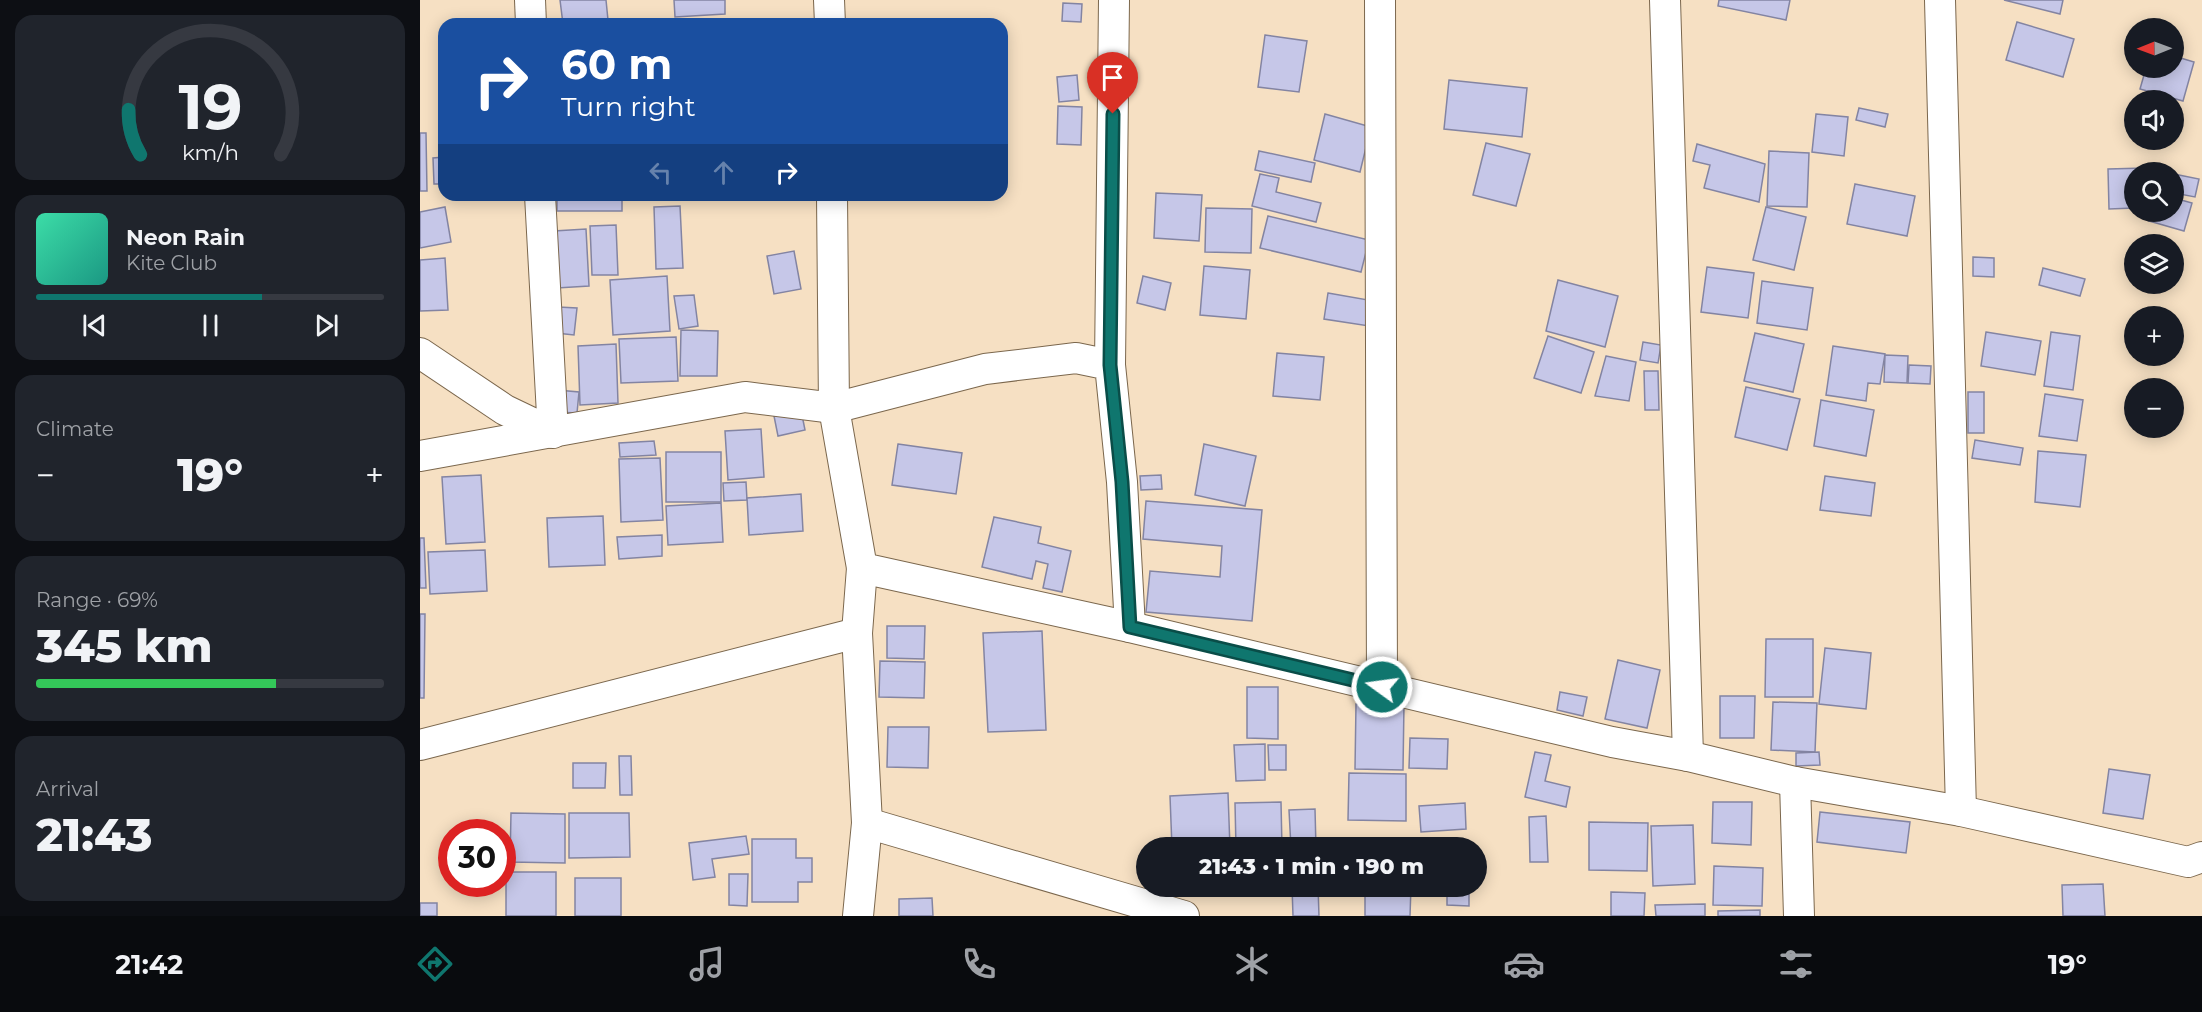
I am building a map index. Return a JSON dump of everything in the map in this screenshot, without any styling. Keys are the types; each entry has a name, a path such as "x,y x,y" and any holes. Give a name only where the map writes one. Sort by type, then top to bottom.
{"street":[{"path":"530,0 531,18"},
{"path":"829,0 830,18"},
{"path":"1114,0 1110,365 1122,482 1130,627"},
{"path":"1380,0 1382,687"},
{"path":"1665,0 1688,756"},
{"path":"1940,0 1961,811"},
{"path":"540,201 553,433"},
{"path":"832,201 834,408 862,568 857,633 867,823 858,916"},
{"path":"420,353 505,410 553,433"},
{"path":"420,456 745,397 834,408 985,369 1076,358 1110,365"},
{"path":"862,568 1130,627 1612,742 1688,756 1795,782 1961,811 2188,862 2202,857"},
{"path":"420,745 857,633"},
{"path":"1795,782 1798,916"},
{"path":"867,823 1184,916"}],"building":[{"path":"560,0 606,0 608,18 562,18"},
{"path":"674,0 725,0 725,14 675,17"},
{"path":"1719,0 1790,0 1786,20 1718,6"},
{"path":"2004,0 2063,0 2060,14"},
{"path":"1063,3 1082,4 1081,22 1062,21"},
{"path":"2017,22 2074,39 2063,77 2006,60"},
{"path":"1265,35 1307,41 1299,92 1258,87"},
{"path":"2184,59 2194,62 2184,97 2184,90 2140,89 2143,78 2184,78"},
{"path":"1077,75 1079,100 1059,102 1057,77"},
{"path":"1449,80 1527,88 1522,137 1444,129"},
{"path":"1058,106 1082,107 1081,145 1057,144"},
{"path":"1859,108 1888,114 1885,127 1856,120"},
{"path":"1325,114 1371,127 1360,172 1314,160"},
{"path":"1816,114 1848,117 1844,156 1812,152"},
{"path":"420,133 426,133 427,191 420,191"},
{"path":"1486,143 1530,154 1516,206 1473,195"},
{"path":"1697,144 1765,164 1759,202 1704,188 1710,165 1693,161"},
{"path":"1259,151 1315,163 1311,182 1255,170"},
{"path":"1769,151 1809,153 1807,207 1767,206"},
{"path":"433,158 438,158 438,184 434,184"},
{"path":"2108,169 2124,169 2124,208 2109,209"},
{"path":"1260,174 1279,178 1276,192 1321,203 1316,222 1252,206"},
{"path":"2184,176 2199,179 2195,197 2184,195"},
{"path":"1855,184 1915,196 1907,236 1847,224"},
{"path":"1156,193 1202,195 1199,241 1154,238"},
{"path":"557,201 622,201 622,211 557,211"},
{"path":"2184,201 2192,203 2184,231 2152,222 2184,222"},
{"path":"680,206 683,268 656,269 654,207"},
{"path":"445,207 451,242 420,248 420,212"},
{"path":"1766,207 1806,217 1794,270 1753,260"},
{"path":"1206,208 1252,209 1251,253 1205,252"},
{"path":"1268,216 1369,240 1361,272 1260,248"},
{"path":"616,225 618,275 592,275 590,226"},
{"path":"586,229 589,286 557,288 554,231"},
{"path":"794,251 801,289 774,294 767,256"},
{"path":"1973,257 1994,258 1994,277 1973,276"},
{"path":"445,258 448,310 420,311 420,260"},
{"path":"1204,266 1250,270 1246,319 1200,315"},
{"path":"1707,267 1754,273 1748,318 1701,312"},
{"path":"2043,268 2085,279 2080,296 2039,285"},
{"path":"667,276 670,331 613,335 610,280"},
{"path":"1143,276 1171,283 1165,310 1137,303"},
{"path":"1558,280 1618,296 1605,347 1546,331"},
{"path":"1762,281 1813,288 1807,330 1757,323"},
{"path":"1328,293 1374,301 1369,326 1324,319"},
{"path":"694,295 698,326 679,329 674,296"},
{"path":"558,307 577,308 574,335 556,333"},
{"path":"681,330 718,331 717,376 680,376"},
{"path":"1986,332 2041,341 2035,375 1981,366"},
{"path":"2051,332 2080,336 2073,390 2044,386"},
{"path":"1755,333 1804,344 1793,392 1744,381"},
{"path":"1548,336 1594,352 1581,393 1534,378"},
{"path":"676,337 678,381 621,383 619,339"},
{"path":"1643,342 1661,345 1658,363 1640,360"},
{"path":"616,344 618,403 580,405 578,346"},
{"path":"1833,346 1885,354 1880,384 1868,383 1866,401 1826,395"},
{"path":"1277,353 1324,357 1320,400 1273,396"},
{"path":"1885,355 1908,356 1907,383 1884,382"},
{"path":"1606,356 1636,362 1629,401 1595,396"},
{"path":"1909,365 1931,366 1930,384 1908,383"},
{"path":"1644,371 1658,371 1659,410 1645,410"},
{"path":"1746,387 1800,399 1787,450 1735,437"},
{"path":"557,390 579,392 577,413 556,412"},
{"path":"1968,392 1984,392 1984,433 1968,433"},
{"path":"2045,394 2083,400 2077,441 2039,436"},
{"path":"1821,400 1874,410 1866,456 1814,446"},
{"path":"801,410 805,430 778,436 774,416"},
{"path":"761,429 764,477 728,480 725,431"},
{"path":"1975,440 2023,448 2020,465 1972,458"},
{"path":"654,441 656,455 620,457 619,443"},
{"path":"898,444 962,453 956,494 892,485"},
{"path":"1204,444 1256,456 1245,506 1195,495"},
{"path":"2038,451 2086,455 2080,507 2035,502"},
{"path":"666,452 721,452 721,502 666,502"},
{"path":"660,458 663,520 621,522 619,459"},
{"path":"481,475 485,542 446,544 442,477"},
{"path":"1161,475 1162,489 1141,490 1140,476"},
{"path":"1825,476 1875,483 1871,516 1820,510"},
{"path":"746,482 747,500 724,501 723,483"},
{"path":"801,494 803,531 749,535 747,498"},
{"path":"1146,501 1262,510 1252,621 1146,612 1150,571 1220,577 1222,546 1143,539"},
{"path":"721,503 723,542 668,545 666,506"},
{"path":"603,516 605,565 549,567 547,518"},
{"path":"994,517 1041,527 1038,543 1071,551 1062,592 1043,588 1048,564 1036,561 1032,579 982,567"},
{"path":"662,535 662,556 619,559 617,537"},
{"path":"420,538 424,538 426,588 420,588"},
{"path":"485,550 487,591 430,594 428,552"},
{"path":"420,614 425,614 424,698 420,698"},
{"path":"887,626 925,626 924,659 887,658"},
{"path":"1042,631 1046,730 988,732 983,633"},
{"path":"1766,639 1813,639 1813,697 1765,697"},
{"path":"1825,648 1871,653 1866,709 1819,704"},
{"path":"1618,660 1660,670 1647,728 1605,719"},
{"path":"880,661 925,662 924,698 879,697"},
{"path":"1247,687 1278,687 1278,739 1247,738"},
{"path":"1560,692 1587,697 1583,716 1557,710"},
{"path":"1720,696 1755,696 1754,738 1720,738"},
{"path":"1773,702 1817,703 1815,752 1771,750"},
{"path":"1356,704 1404,704 1403,770 1355,769"},
{"path":"888,727 929,727 928,768 887,767"},
{"path":"1410,738 1448,739 1447,769 1409,768"},
{"path":"1265,744 1265,780 1236,781 1234,745"},
{"path":"1268,745 1286,745 1286,770 1269,770"},
{"path":"1535,752 1551,755 1545,781 1570,787 1566,807 1525,797"},
{"path":"1819,752 1820,765 1796,766 1796,753"},
{"path":"619,756 631,756 632,795 620,795"},
{"path":"573,763 606,763 605,788 573,788"},
{"path":"2109,769 2150,775 2143,819 2103,813"},
{"path":"1349,773 1406,774 1406,821 1348,820"},
{"path":"1228,793 1230,837 1172,837 1170,796"},
{"path":"1281,802 1282,837 1236,837 1235,803"},
{"path":"1713,802 1752,802 1751,845 1712,843"},
{"path":"1465,803 1466,829 1421,832 1419,806"},
{"path":"1315,809 1316,837 1290,837 1289,810"},
{"path":"1820,812 1910,822 1906,853 1817,842"},
{"path":"511,813 565,814 565,863 516,862 516,819 511,819"},
{"path":"569,813 629,813 630,857 569,858"},
{"path":"1546,816 1548,862 1530,862 1529,817"},
{"path":"1589,822 1648,823 1647,871 1589,870"},
{"path":"1693,825 1695,884 1653,886 1651,826"},
{"path":"746,836 749,854 712,859 715,877 693,880 689,843"},
{"path":"752,839 796,839 796,858 812,858 812,882 798,882 798,902 752,902"},
{"path":"1714,866 1763,868 1762,906 1713,905"},
{"path":"516,872 556,872 556,916 506,916 506,897 516,897"},
{"path":"729,874 748,874 747,906 729,905"},
{"path":"575,878 621,878 621,916 575,916"},
{"path":"2103,884 2105,916 2063,916 2062,885"},
{"path":"1611,892 1645,893 1644,916 1611,916"},
{"path":"1292,897 1318,897 1319,916 1293,916"},
{"path":"1365,897 1411,897 1410,916 1365,916"},
{"path":"1447,897 1469,897 1469,906 1447,905"},
{"path":"932,898 933,916 899,916 899,899"},
{"path":"420,903 437,903 437,916 420,916"},
{"path":"1705,904 1705,916 1656,916 1655,905"},
{"path":"1760,910 1760,916 1718,916 1718,911"}],"route":[{"path":"1113,114 1110,365 1122,482 1130,627 1382,687"}]}
